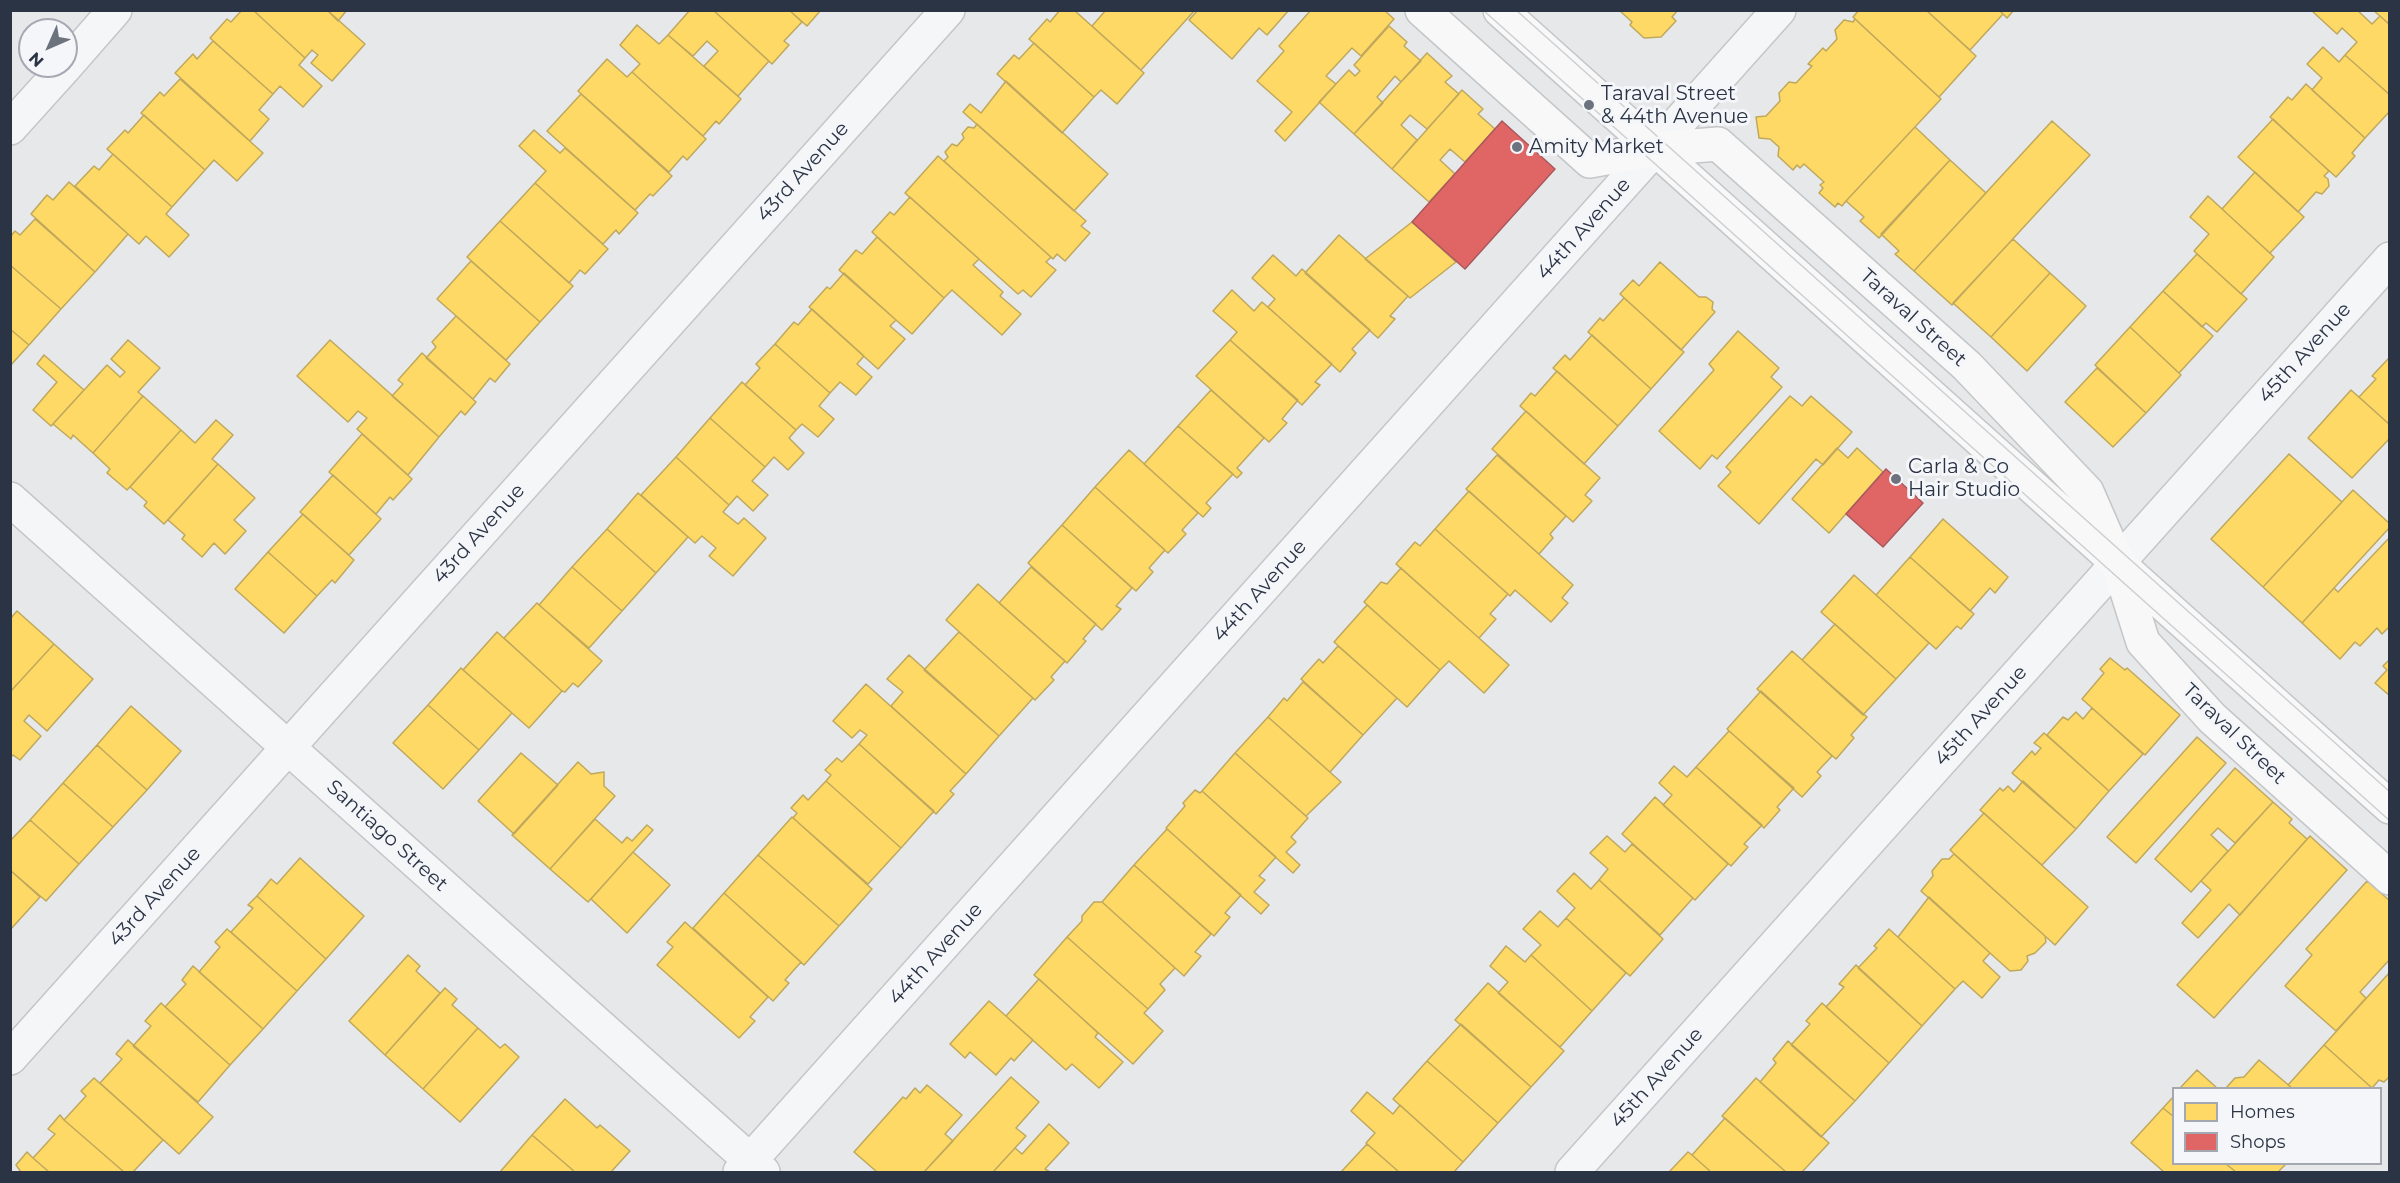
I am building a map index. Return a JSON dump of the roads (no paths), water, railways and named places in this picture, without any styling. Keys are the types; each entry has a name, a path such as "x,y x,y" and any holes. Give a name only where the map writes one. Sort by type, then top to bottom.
{"street":[{"path":"78,52 115,10"},
{"name":"43rd Avenue","path":"10,1058 948,10"},
{"name":"Taraval Street","path":"1422,10 1590,161 1655,149 1718,144 1967,366 2087,492 2118,563 2143,642 2212,718 2390,878"},
{"name":"Taraval Street","path":"1500,10 2390,807"},
{"name":"44th Avenue","path":"751,1169 1779,10"},
{"path":"10,128 55,78"},
{"name":"45th Avenue","path":"1572,1173 2390,259"},
{"name":"Santiago Street","path":"10,499 751,1169"}],"tram line":[{"path":"1483,10 2390,821"},
{"path":"1516,10 2390,792"}],"place":[{"name":"Taraval Street & 44th Avenue","path":"1589,105"},
{"name":"Amity Market","path":"1517,147"},
{"name":"Carla & Co Hair Studio","path":"1896,479"}]}
